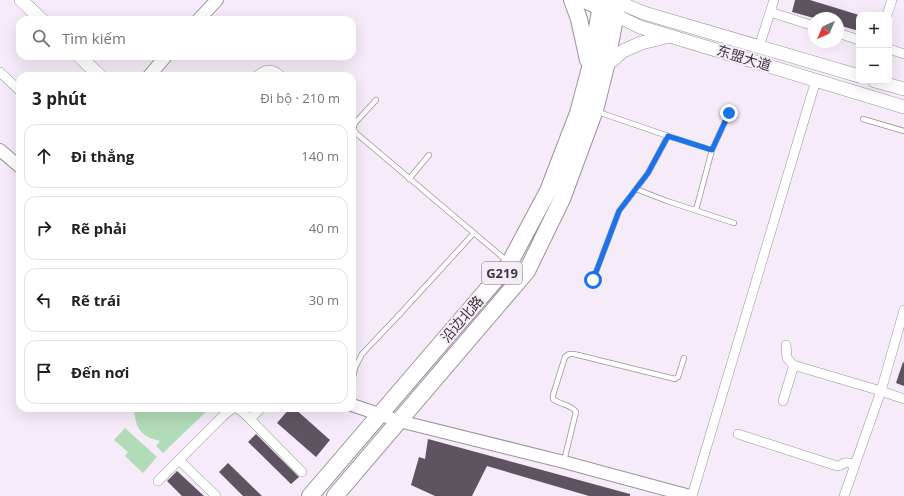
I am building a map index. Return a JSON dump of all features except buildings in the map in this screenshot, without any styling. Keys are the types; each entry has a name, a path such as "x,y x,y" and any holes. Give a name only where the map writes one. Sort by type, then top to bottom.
{"highway":[{"path":"572,0 579,19 590,68"},
{"name":"沿边北路","path":"310,496 510,264 548,190 578,113 590,68 597,3"},
{"name":"东盟大道","path":"597,3 616,4"},
{"name":"沿边北路","path":"335,496 527,271 562,199 595,110 606,66 616,4"}],"main road":[{"path":"21,0 38,16"},
{"name":"东盟大道","path":"616,4 640,26 904,107"},
{"name":"东盟大道","path":"616,4 856,75"},
{"path":"606,66 623,51 641,43 671,36"},
{"path":"84,60 96,72"},
{"path":"886,84 904,89"}],"street":[{"path":"202,16 217,0"},
{"path":"580,0 597,3"},
{"path":"759,47 774,0"},
{"path":"888,12 892,0"},
{"path":"770,12 808,24"},
{"path":"844,36 856,39"},
{"path":"892,50 904,54"},
{"path":"152,72 163,60"},
{"path":"262,72 264,70 269,70 277,72"},
{"path":"0,72 16,87"},
{"path":"356,406 399,421 564,462 691,496 816,80"},
{"path":"0,150 16,164"},
{"path":"844,496 881,391 904,310"},
{"path":"786,345 787,358 793,365 904,399"},
{"path":"783,401 793,365"},
{"path":"158,482 228,412"},
{"path":"242,412 302,472"},
{"path":"250,419 257,412"},
{"path":"738,434 839,467 844,463 855,464"},
{"path":"179,460 216,496"}],"lane":[{"path":"356,122 376,100"},
{"path":"595,110 712,150"},
{"path":"696,210 712,150 729,113"},
{"path":"862,119 904,131"},
{"path":"356,133 510,264"},
{"path":"593,280 619,211 648,173 668,136"},
{"path":"410,179 429,155"},
{"path":"636,189 734,223"},
{"path":"356,366 362,354 474,233"},
{"path":"564,462 576,412 570,406 557,402 553,399 552,395 565,357 569,354 574,354 675,379 678,377 684,358"}],"green space":[{"path":"134,412 206,412 163,453 156,446 160,441 148,437 140,431 136,422"},
{"path":"125,428 157,457 143,473 125,456 128,452 114,440"}],"route":[{"path":"593,280 619,211 648,173 668,136 712,150 729,113"}]}
